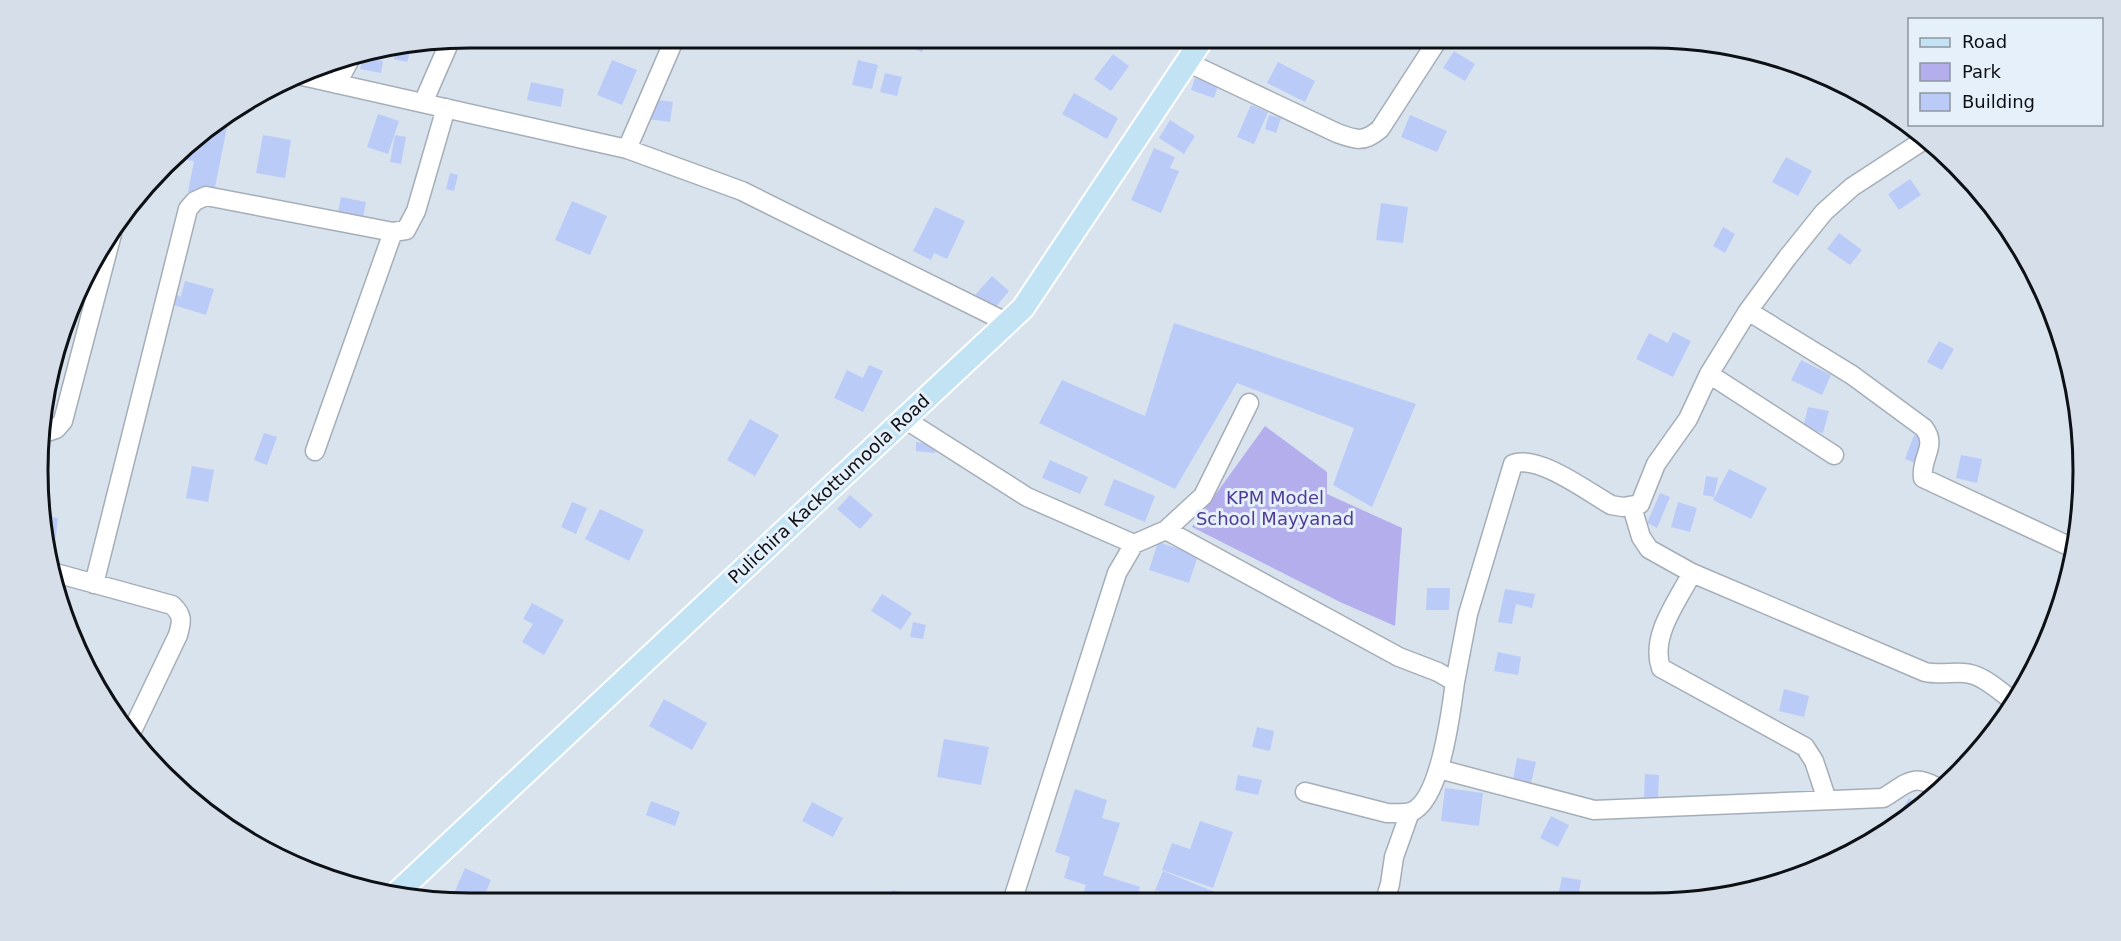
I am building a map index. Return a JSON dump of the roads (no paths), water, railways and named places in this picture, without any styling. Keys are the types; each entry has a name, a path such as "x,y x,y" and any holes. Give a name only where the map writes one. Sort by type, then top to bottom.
{"main road":[{"name":"Pulichira Kackottumoola Road","path":"402,887 1023,308 1196,48"}],"street":[{"path":"627,148 671,48"},
{"path":"1186,62 1337,133 1355,139 1369,139 1380,129 1433,48"},
{"path":"423,103 447,49"},
{"path":"328,76 423,103 627,148 742,191 1008,323"},
{"path":"94,584 188,209 195,201 206,196 393,232 406,230 413,222 446,108"},
{"path":"1387,893 1394,857 1410,812 1430,792 1439,768 1450,721 1468,614 1513,464 1521,460 1536,463 1611,505 1632,507 1640,504 1656,464 1688,419 1709,374 1748,311 1824,212 1879,168 1918,144"},
{"path":"315,451 393,232"},
{"path":"50,431 57,429 63,421 106,258"},
{"path":"1748,311 1852,375 1923,428 1930,436 1930,446 1921,468 1923,478 2066,545"},
{"path":"1709,374 1834,456"},
{"path":"1015,893 1117,573 1134,544 1166,530 1203,496 1249,403"},
{"path":"903,418 1027,497 1134,544"},
{"path":"1632,507 1641,537 1649,549 1692,573 1925,672 1937,675 1966,673 1978,676 2007,697"},
{"path":"1166,530 1197,549 1389,651 1438,672 1455,682"},
{"path":"1692,573 1658,638 1656,654 1661,668 1805,747 1814,761 1827,800"},
{"path":"61,575 172,605 180,613 182,622 178,635 134,727"},
{"path":"1439,768 1594,810 1883,798 1908,781 1919,780 1932,785"},
{"path":"1305,792 1387,813 1410,812"}],"park label":[{"name":"KPM Model School Mayyanad","path":"1275,508"}]}
